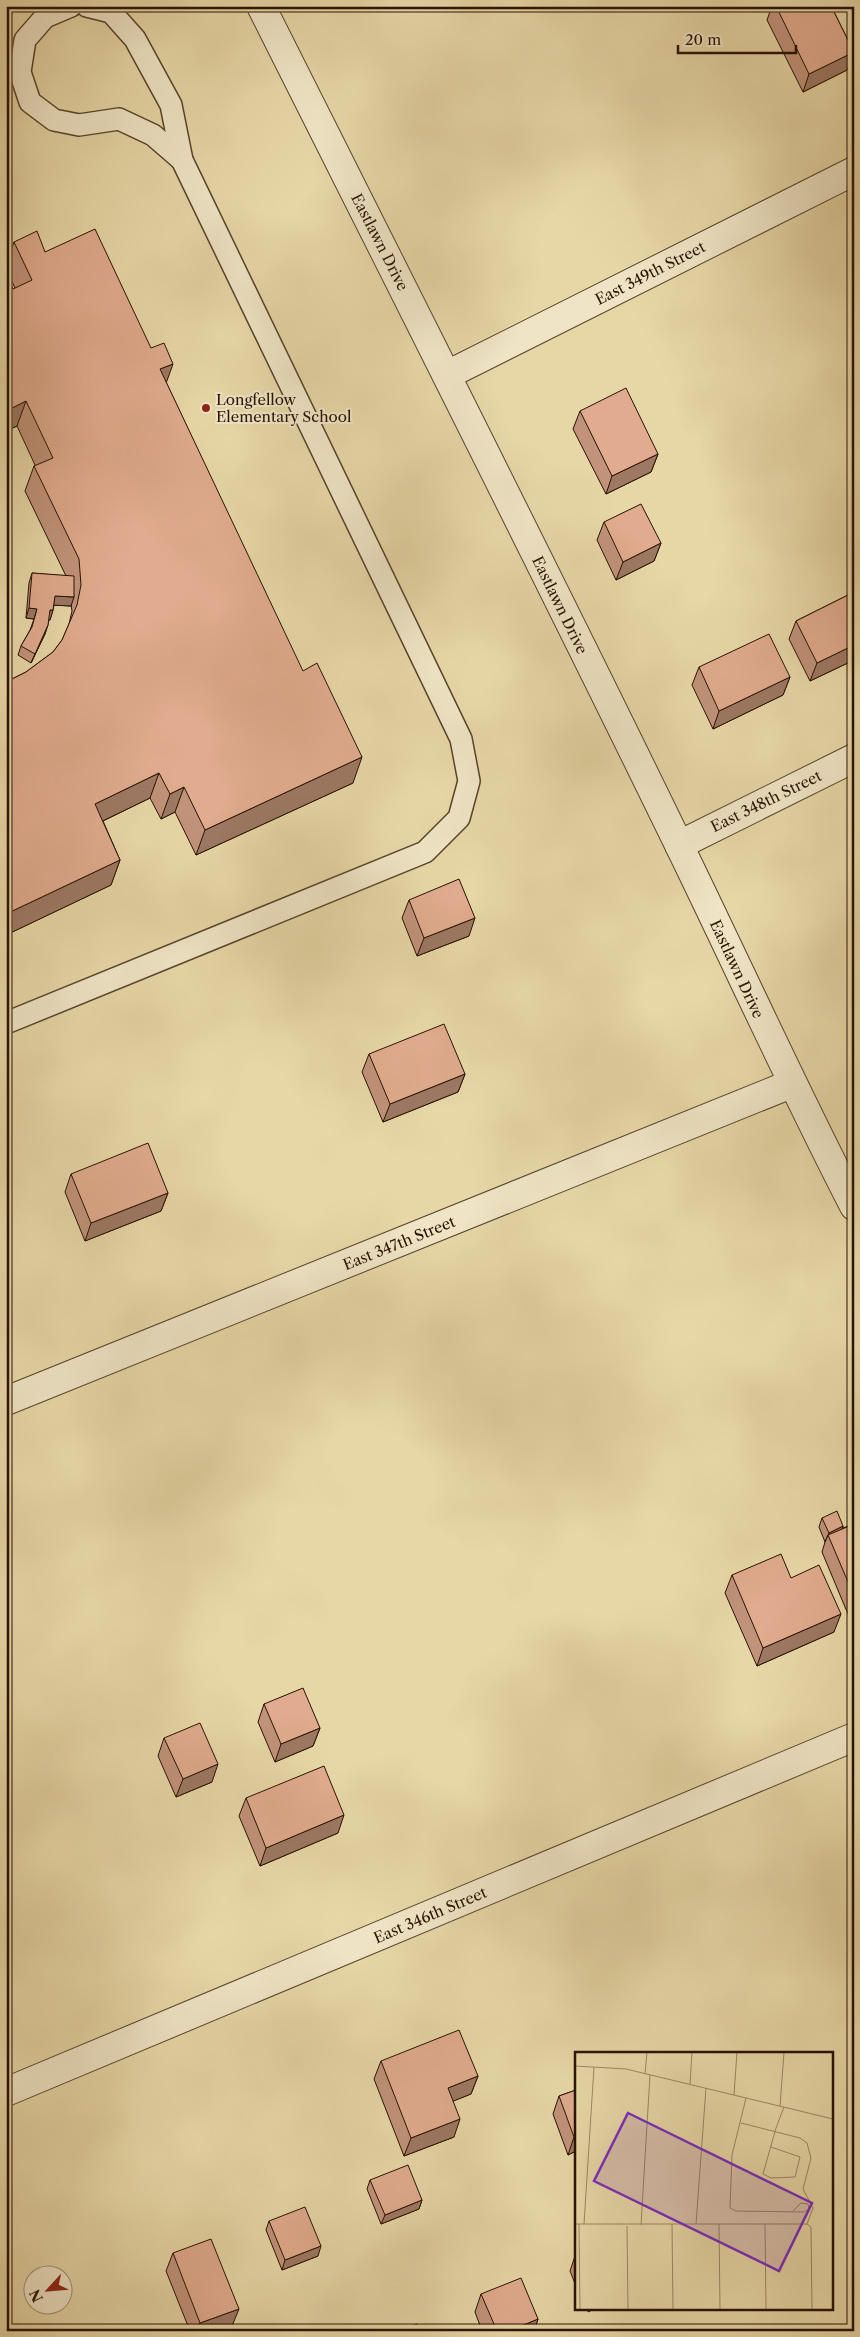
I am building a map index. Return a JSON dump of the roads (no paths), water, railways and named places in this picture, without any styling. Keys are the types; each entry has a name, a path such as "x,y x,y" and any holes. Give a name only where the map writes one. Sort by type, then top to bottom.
{"street":[{"name":"Eastlawn Drive","path":"261,6 447,375 679,845 792,1084 854,1206"},
{"name":"East 349th Street","path":"447,375 854,171"},
{"name":"East 348th Street","path":"679,845 854,758"},
{"name":"East 347th Street","path":"6,1401 792,1084"},
{"name":"East 346th Street","path":"6,2092 854,1737"}],"lane":[{"path":"71,6 46,17 25,40 20,72 30,102 54,120 79,125 119,119 153,135 182,160"},
{"path":"6,1023 425,852 459,818 469,781 461,739 182,160 171,105 135,39 111,12 88,6"}],"place":[{"name":"Longfellow Elementary School","path":"206,408"}]}
